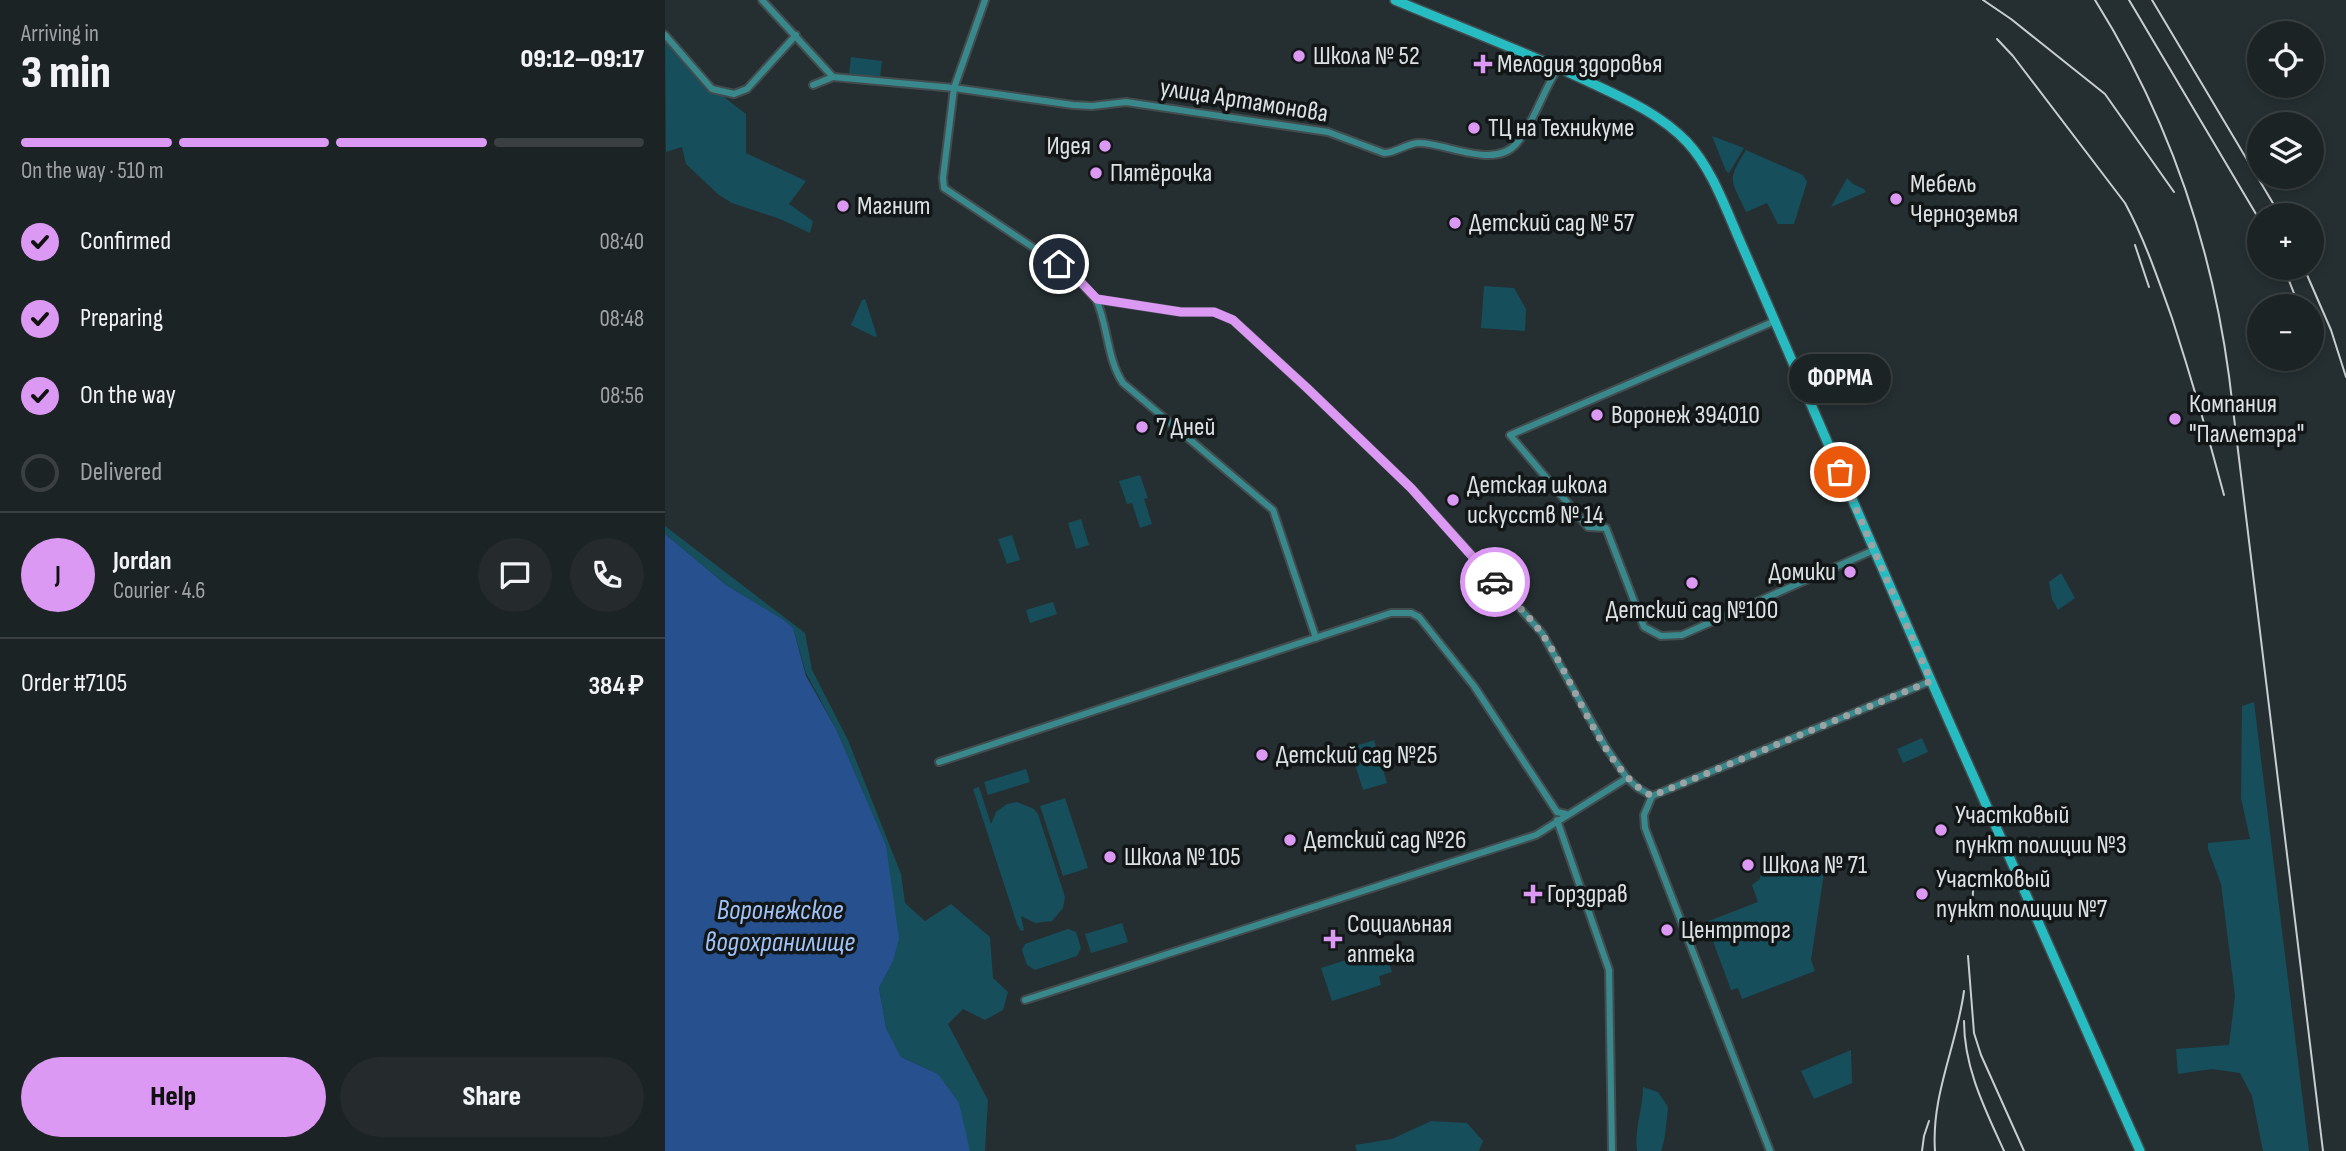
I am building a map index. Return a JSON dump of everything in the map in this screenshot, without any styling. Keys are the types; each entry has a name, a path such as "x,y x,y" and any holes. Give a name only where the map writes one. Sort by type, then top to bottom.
{"main road":[{"path":"1395,0 1559,67 1647,110 1689,144 1703,165 1720,195 1931,681 2140,1151"}],"street":[{"path":"762,0 833,77 813,85"},
{"path":"985,0 954,88 944,188 1073,274 1097,299 1116,369 1123,383 1273,510 1316,638"},
{"path":"665,36 712,89 734,94 747,89 796,35"},
{"name":"улица Артамонова","path":"833,77 954,88 1073,105 1129,102 1328,132 1384,153 1393,153 1418,143 1487,155 1507,150 1518,142 1559,67"},
{"path":"1097,299 1181,312 1214,312 1233,320 1241,327 1411,488 1542,633 1605,746 1627,778 1652,796"},
{"path":"1775,321 1510,435 1588,527 1606,528 1644,627 1661,636 1682,635 1874,550"},
{"path":"939,762 1391,613 1404,612 1419,617 1474,686 1557,812 1566,814"},
{"path":"1770,1151 1645,828 1644,815 1652,796 1931,681"},
{"path":"1025,1000 1536,835 1627,778"},
{"path":"1557,820 1568,845 1609,970 1612,1151"}],"shaded area":[{"path":"665,39 714,88 746,114 746,153 806,181 789,204 813,221 810,233 780,219 732,203 719,195 686,164 682,147 666,152"},
{"path":"851,57 882,61 880,78 849,74"},
{"path":"1712,136 1744,148 1729,173 1726,171"},
{"path":"1746,150 1803,175 1807,182 1794,224 1778,224 1767,203 1746,212 1734,186 1733,175"},
{"path":"1847,178 1866,192 1831,207"},
{"path":"1484,286 1514,288 1526,309 1525,331 1481,328"},
{"path":"865,299 877,336 875,337 851,325 862,300"},
{"path":"1140,475 1148,498 1144,499 1152,524 1140,528 1132,503 1127,504 1119,481"},
{"path":"1081,519 1089,545 1076,549 1068,523"},
{"path":"665,526 805,633 812,670 848,740 901,874 905,903 925,921 951,904 990,937 993,978 1008,992 1003,1010 985,1020 963,1009 948,1024 988,1100 985,1151 970,1151 938,1074 901,1057 886,1028 879,988 893,961 886,845 836,729 806,673 793,628 726,585 665,534"},
{"path":"1012,535 1020,560 1007,564 998,539"},
{"path":"2061,573 2075,598 2058,610 2052,599 2049,582"},
{"path":"1053,602 1057,614 1030,623 1026,610"},
{"path":"2254,702 2309,1151 2263,1151 2252,1096 2240,1073 2212,1069 2178,1074 2176,1049 2229,1045 2235,996 2221,884 2208,843 2250,839 2241,798 2242,706"},
{"path":"1922,738 1928,752 1903,763 1897,749"},
{"path":"1374,740 1387,783 1363,790 1350,748"},
{"path":"1026,769 1030,782 988,795 984,782"},
{"path":"979,787 991,824 996,812 1007,804 1017,802 1034,809 1038,814 1065,897 1063,908 1052,921 1035,923 1021,916 1024,930 1021,931 1017,924 973,789"},
{"path":"1065,798 1088,868 1063,876 1040,806"},
{"path":"1761,865 1824,873 1811,960 1815,971 1742,999 1738,988 1731,990 1706,922 1758,902 1752,885 1760,879"},
{"path":"1122,923 1128,942 1091,953 1085,934"},
{"path":"1068,929 1076,932 1081,948 1077,956 1035,970 1027,965 1022,950 1025,944"},
{"path":"1381,949 1387,956 1392,972 1379,976 1381,985 1332,1001 1321,968"},
{"path":"1851,1050 1852,1083 1814,1099 1801,1071"},
{"path":"1643,1087 1658,1092 1668,1107 1661,1151 1637,1151"},
{"path":"1431,1121 1467,1123 1483,1141 1479,1151 1357,1151 1355,1145 1392,1139"}],"water":[{"name":"Воронежское водохранилище","path":"665,534 726,585 793,628 806,676 836,729 886,845 899,939 893,961 879,988 886,1028 901,1057 938,1074 959,1103 970,1151 665,1151"}],"railway":[{"path":"1983,0 2105,94 2174,192"},
{"path":"2095,0 2144,88 2164,134 2198,228 2221,326 2323,1151"},
{"path":"2129,0 2250,203"},
{"path":"2152,0 2273,203"},
{"path":"1997,39 2013,56 2125,203 2132,217 2172,318 2224,495"},
{"path":"2135,245 2149,287"},
{"path":"2289,280 2294,294"},
{"path":"2309,280 2331,330 2346,377"},
{"path":"1972,915 1973,891"},
{"path":"1968,956 1974,1033 1981,1055 2024,1151"},
{"path":"1935,1151 1937,1110 1964,991"},
{"path":"1964,1021 1972,1072 2004,1151"},
{"path":"1922,1151 1929,1121"}],"way so far":[{"path":"1495,582 1542,633 1605,746 1627,778 1652,796 1931,681 1840,472"}],"place":[{"name":"Школа № 52","path":"1299,56"},
{"name":"Мелодия здоровья","path":"1483,64"},
{"name":"ТЦ на Техникуме","path":"1474,128"},
{"name":"Идея","path":"1105,146"},
{"name":"Пятёрочка","path":"1096,173"},
{"name":"Мебель Черноземья","path":"1896,199"},
{"name":"Магнит","path":"843,206"},
{"name":"Детский сад № 57","path":"1455,223"},
{"name":"Воронеж 394010","path":"1597,415"},
{"name":"Компания \"Паллетэра\"","path":"2175,419"},
{"name":"7 Дней","path":"1142,427"},
{"name":"ФОРМА","path":"1840,472"},
{"name":"Детская школа искусств № 14","path":"1453,500"},
{"name":"Домики","path":"1850,572"},
{"name":"Детский сад №100","path":"1692,583"},
{"name":"Детский сад №25","path":"1262,755"},
{"name":"Участковый пункт полиции №3","path":"1941,830"},
{"name":"Детский сад №26","path":"1290,840"},
{"name":"Школа № 105","path":"1110,857"},
{"name":"Школа № 71","path":"1748,865"},
{"name":"Горздрав","path":"1533,894"},
{"name":"Участковый пункт полиции №7","path":"1922,894"},
{"name":"Центрторг","path":"1667,930"},
{"name":"Социальная аптека","path":"1333,939"}],"route":[{"path":"1059,264 1073,274 1097,299 1181,312 1214,312 1233,320 1411,488 1495,582"}]}
